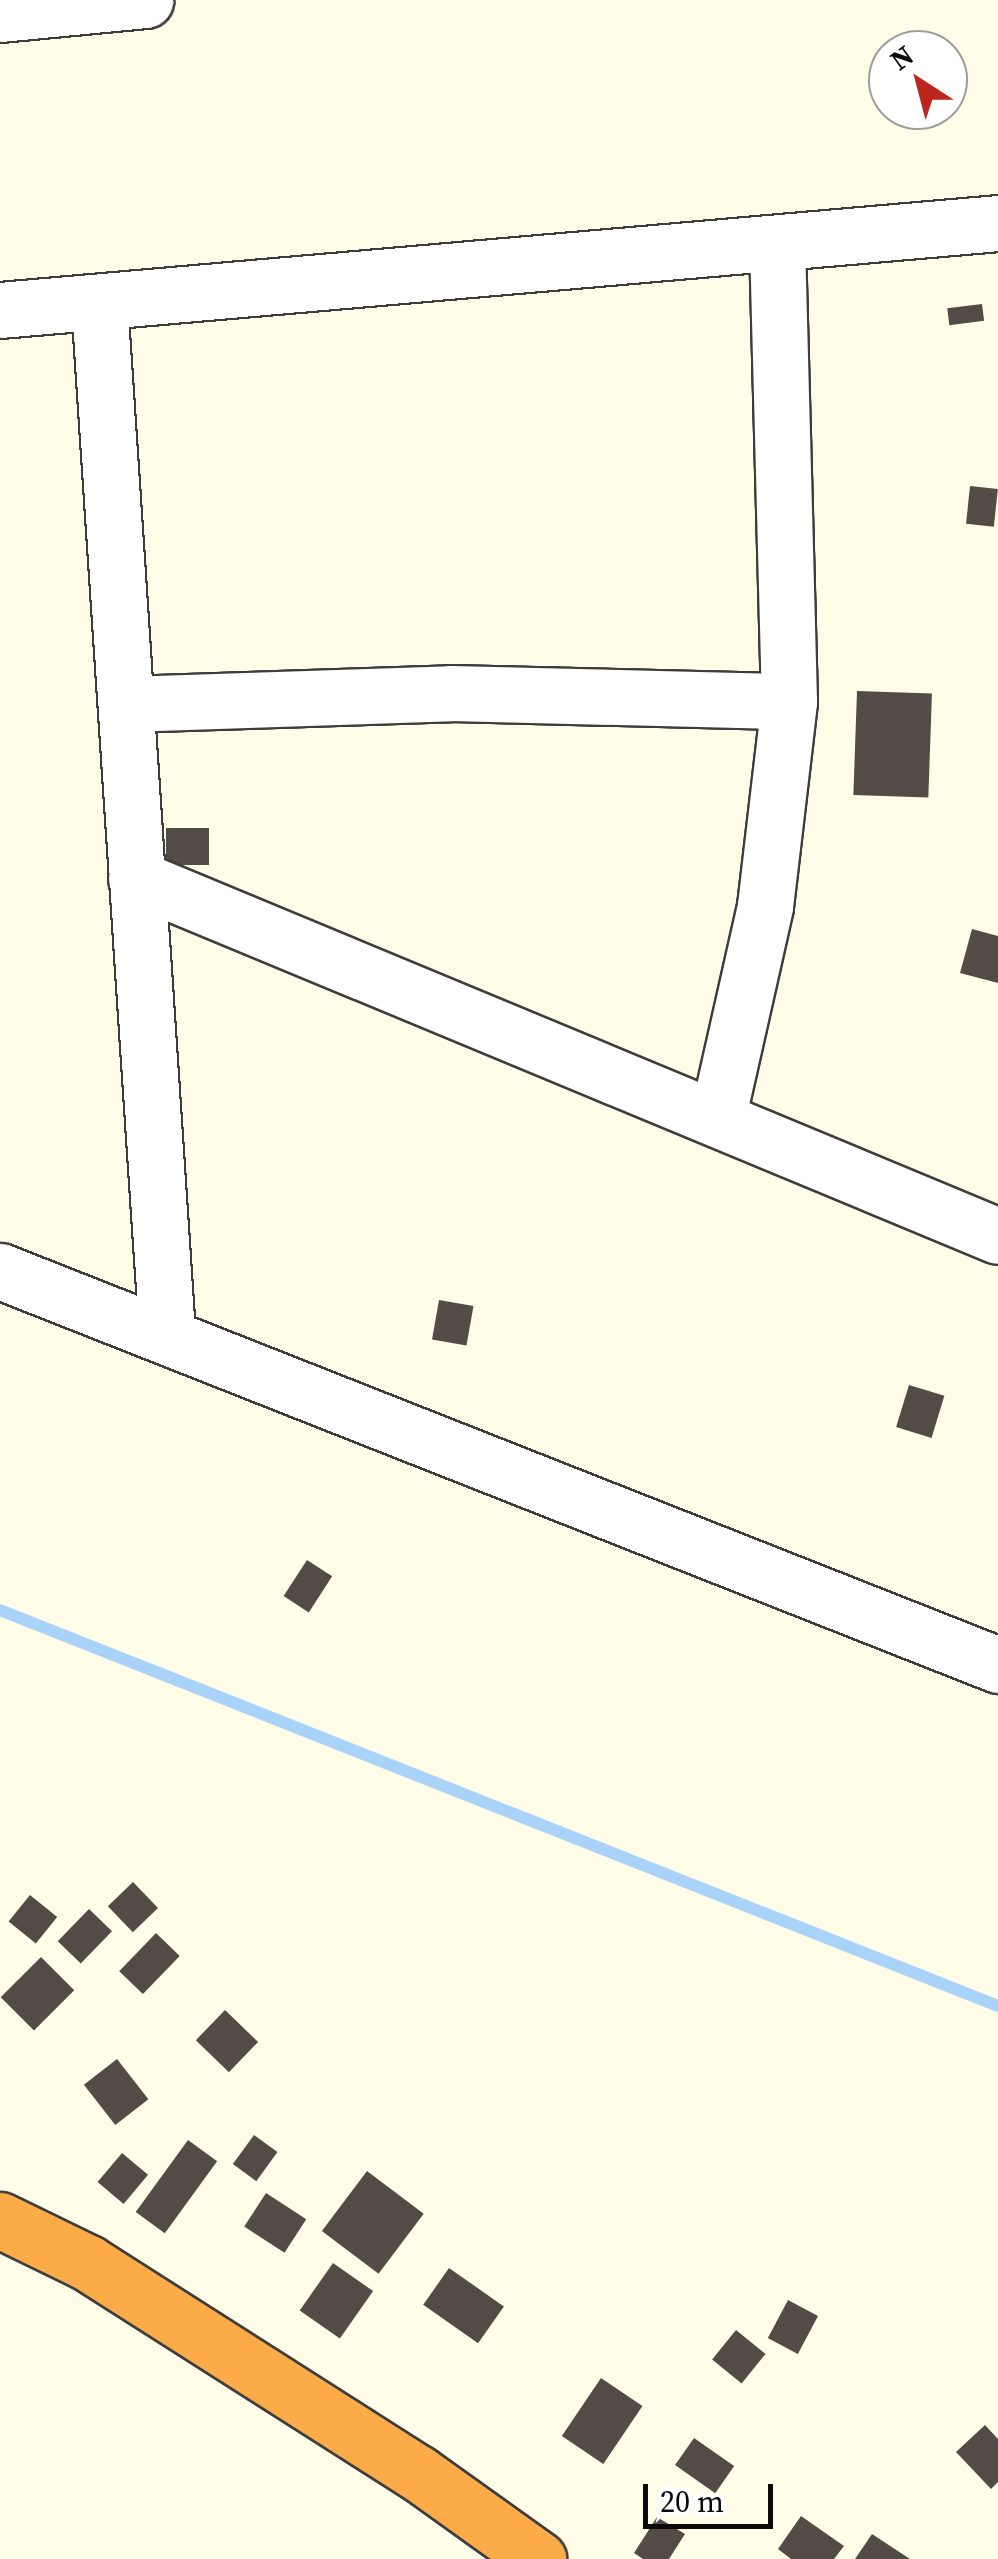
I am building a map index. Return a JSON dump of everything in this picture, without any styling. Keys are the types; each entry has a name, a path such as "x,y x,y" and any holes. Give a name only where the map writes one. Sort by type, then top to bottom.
{"highway":[{"path":"0,2220 88,2263 418,2473 538,2559"}],"street":[{"path":"0,14 145,0"},
{"path":"0,310 998,223"},
{"path":"718,1115 764,906 789,702 777,243"},
{"path":"100,302 167,1333"},
{"path":"126,704 451,693 789,702"},
{"path":"136,878 718,1115 998,1236"},
{"path":"0,1271 167,1333 998,1665"}],"building":[{"path":"982,304 984,321 949,325 947,308"},
{"path":"970,486 998,489 994,527 966,524"},
{"path":"857,691 932,694 928,798 853,795"},
{"path":"166,828 209,828 209,865 166,865"},
{"path":"972,929 998,936 998,983 960,973"},
{"path":"439,1300 473,1306 467,1345 432,1339"},
{"path":"909,1385 944,1396 932,1438 896,1427"},
{"path":"307,1560 332,1576 309,1612 284,1596"},
{"path":"133,1882 158,1908 133,1932 108,1906"},
{"path":"30,1895 57,1917 36,1943 9,1921"},
{"path":"89,1909 112,1931 81,1964 58,1941"},
{"path":"156,1933 180,1956 143,1994 119,1971"},
{"path":"41,1957 74,1990 34,2031 1,1997"},
{"path":"225,2010 258,2042 229,2072 196,2040"},
{"path":"117,2059 148,2099 115,2125 84,2085"},
{"path":"254,2135 277,2152 256,2181 233,2164"},
{"path":"188,2140 217,2161 165,2233 136,2212"},
{"path":"122,2153 148,2175 124,2204 98,2182"},
{"path":"367,2171 424,2214 379,2274 322,2231"},
{"path":"266,2193 306,2219 284,2253 244,2227"},
{"path":"333,2263 373,2291 340,2339 300,2311"},
{"path":"449,2268 504,2306 478,2343 423,2305"},
{"path":"788,2300 818,2316 798,2354 768,2338"},
{"path":"736,2330 766,2354 742,2383 712,2360"},
{"path":"601,2378 642,2406 603,2464 562,2436"},
{"path":"985,2425 998,2439 998,2482 991,2489 956,2452"},
{"path":"694,2438 734,2466 715,2493 675,2465"},
{"path":"801,2516 844,2546 834,2559 791,2559 778,2549"},
{"path":"657,2517 685,2534 669,2559 643,2559 634,2553"},
{"path":"872,2534 910,2559 855,2559"}],"waterway":[{"path":"0,1610 998,2006"}]}
